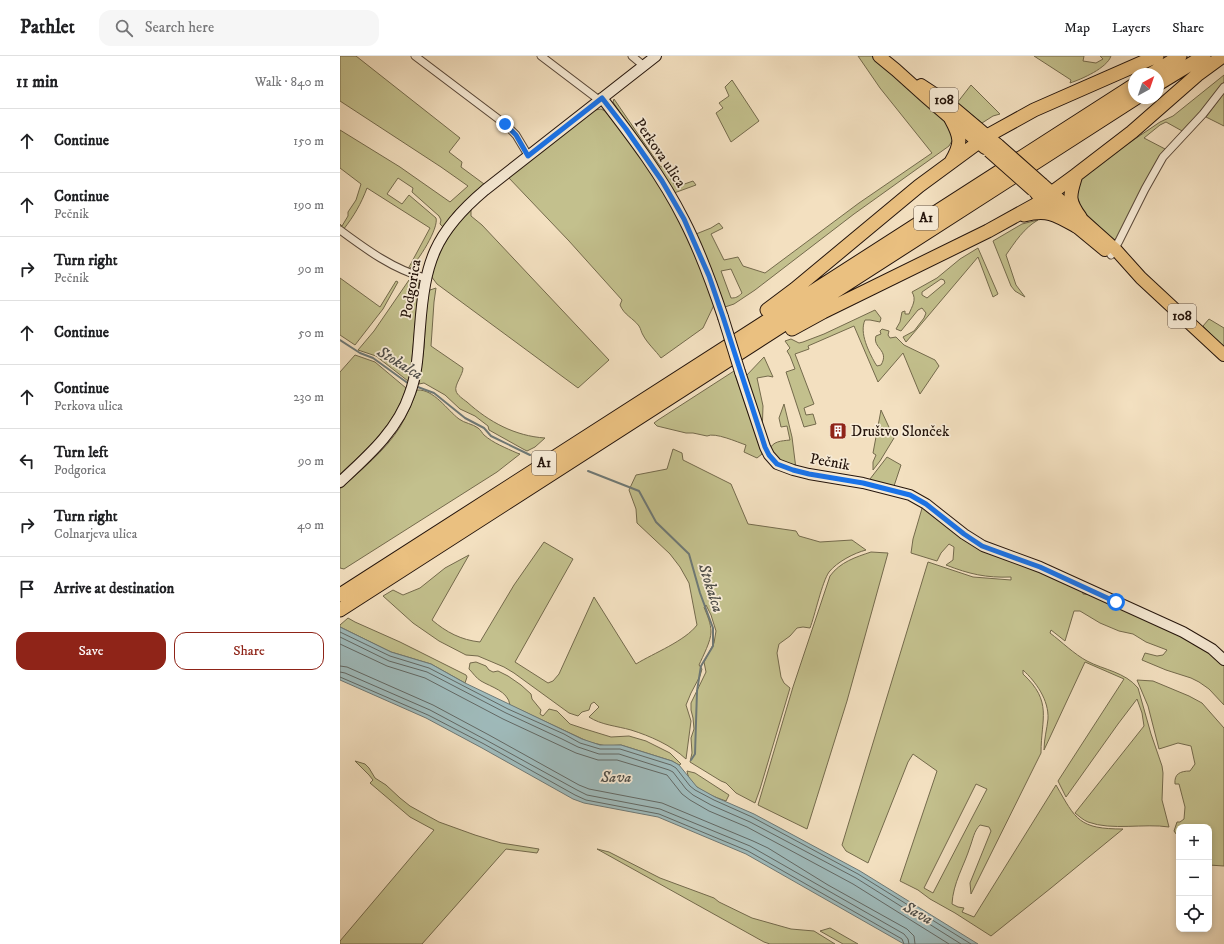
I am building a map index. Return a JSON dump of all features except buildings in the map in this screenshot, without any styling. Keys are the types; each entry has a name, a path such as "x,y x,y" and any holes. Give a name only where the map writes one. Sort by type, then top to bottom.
{"highway":[{"path":"717,351 725,339 795,289 920,186 983,139 1034,110 1157,56"},
{"path":"1161,68 1180,56"},
{"path":"1164,80 1204,56"},
{"path":"1009,220 1043,191 1076,175 1132,132 1197,75 1223,56"},
{"name":"A1","path":"340,595 717,351 1128,89"},
{"name":"A1","path":"340,610 1128,103"},
{"path":"950,163 958,149 959,141 959,134 951,119"},
{"path":"1076,175 1070,198 1078,221"},
{"path":"747,348 767,343 823,312 1009,220 1023,215 1042,212 1078,221"}],"main road":[{"name":"108","path":"879,56 951,119 983,139"},
{"name":"108","path":"896,70 947,102 983,139 1113,252 1224,355"}],"street":[{"path":"415,56 505,124 516,135 528,156"},
{"path":"541,56 601,99"},
{"path":"632,56 644,66"},
{"name":"Podgorica","path":"340,482 382,441 400,416 410,393 414,378 418,354 425,278 434,253 442,237 454,220 477,197 656,56"},
{"path":"1113,252 1144,189 1164,157 1203,114 1224,87"},
{"name":"Perkova ulica","path":"601,99 645,156 662,181 676,206 702,258 723,317 740,372"},
{"path":"340,230 389,264 425,278"},
{"name":"Pečnik","path":"740,372 765,447 769,455 777,464 809,474 863,483 910,495 926,504 982,546 1040,567 1183,632 1212,649 1224,660"}],"shaded area":[{"path":"340,56 356,56 460,138 449,152 462,162 461,167 484,184 455,211 443,227 440,224 441,220 439,216 412,192 413,188 398,178 387,194 402,204 409,195 436,218 434,229 427,245 409,269 430,228 367,188 360,205 351,220 343,230 340,227 340,224 342,226 348,216 348,212 356,200 361,184 340,168 340,130 400,167 450,202 468,186 340,101"},
{"path":"858,56 872,56 901,80 950,126 953,139 949,146 854,214 755,290 734,304 725,307 712,271 696,234 719,223 723,228 711,234 724,260 738,257 743,266 765,273 859,203 932,153 880,88","holes":["731,269 742,293 737,297 731,298 721,271"]},
{"path":"1034,56 1084,56 1083,61 1096,63 1103,59 1100,56 1111,56 1105,65 1099,69 1070,83 1071,80"},
{"path":"1224,75 1224,82 1184,132 1166,122 1144,138 1167,150 1116,239 1113,240 1082,210 1077,197 1077,187 1082,178 1126,145 1160,122 1173,116"},
{"path":"732,80 759,121 731,142 716,113 723,108 719,103 729,96 725,87"},
{"path":"971,85 1000,114 993,116 982,123 957,103"},
{"path":"1224,93 1224,126 1206,117"},
{"path":"614,99 676,187 693,181 696,185 674,193 613,102"},
{"path":"601,109 605,111 649,166 689,237 714,305 703,328 661,358 642,334 639,326 626,314 620,305 622,300 569,241 508,177 595,110"},
{"path":"471,209 471,216 482,225 609,360 578,388 437,284 431,276 438,256 446,240"},
{"path":"1038,220 1024,231 1006,255 1016,285 1025,297 1015,291 1011,286 993,241 1022,224"},
{"path":"978,248 998,294 993,297 978,257 906,342 903,337 914,331 926,313 922,308 918,310 901,331 896,329 900,322 902,312 905,311 905,314 909,314 913,306 914,298 912,292 937,278 960,259","holes":["941,279 944,280 945,283 927,298 922,295 922,292"]},
{"path":"413,277 418,278 419,282 412,359 408,381 376,356 358,350 374,331 409,280"},
{"path":"340,278 380,307 396,281 398,282 383,309 355,345 340,335"},
{"path":"436,288 431,346 463,368 462,374 456,386 460,397 484,416 503,427 534,437 545,438 535,447 527,451 523,449 489,430 488,426 475,416 460,409 445,395 424,383 419,384 424,347 427,294 430,290"},
{"path":"875,310 881,318 880,322 865,320 863,331 868,348 877,366 881,365 883,356 875,340 876,336 881,334 880,331 882,329 889,331 888,335 890,338 896,337 904,345 935,360 939,366 920,394 903,353 878,382 854,326 808,346 809,349 795,354 814,404 804,408 806,415 813,414 816,424 804,427 786,372 795,369 787,351 790,348 785,341 791,339 799,343 803,342 824,334"},
{"path":"1209,319 1224,328 1224,347 1203,326"},
{"path":"355,355 375,362 406,388 395,414 379,436 340,474 340,372"},
{"path":"764,357 773,377 768,376 757,378 763,406 762,435 746,376"},
{"path":"734,371 762,454 757,458 744,452 746,445 732,440 715,435 707,436 686,433 657,426 654,423 658,420"},
{"path":"417,390 435,396 463,422 476,427 495,443 520,454 497,472 344,569 340,568 340,489 372,460 394,436 405,418"},
{"path":"784,404 792,437 796,469 787,467 769,450 775,443 790,440 787,426 781,427 779,418"},
{"path":"881,410 894,438 873,470 873,462 876,455 873,453"},
{"path":"673,449 682,453 683,460 731,484 748,524 796,531 799,536 820,542 852,540 866,550 846,558 832,568 826,577 810,628 797,628 790,636 779,644 777,653 781,677 784,683 790,688 755,803 736,793 726,783 690,762 692,753 691,738 694,729 691,703 706,672 704,662 714,643 716,631 706,605 704,607 709,619 711,636 699,665 702,669 700,676 686,705 691,721 686,759 674,749 653,738 631,730 604,724 589,717 599,707 594,702 591,704 589,710 582,712 578,716 569,713 504,667 478,656 466,655 439,641 413,623 383,596 393,590 403,595 420,588 445,568 469,555 432,620 454,635 480,642 514,585 544,542 573,559 515,662 548,683 553,681 559,674 594,597 636,664 685,636 697,625 689,583 680,567 670,554 637,523 636,509 629,490 636,475 667,469"},
{"path":"887,457 901,465 894,486 872,482 870,479"},
{"path":"923,505 960,535 1082,590 1083,594 1094,595 1190,638 1224,664 1224,705 1209,689 1199,682 1142,660 1145,653 1157,656 1163,655 1167,650 1146,642 1133,634 1119,631 1100,623 1080,611 1074,611 1065,641 1051,630 1050,633 1082,658 1127,678 1138,688 1162,766 1162,800 1169,827 1097,825 1086,821 1075,813 1144,726 1142,713 1137,699 1066,797 1058,781 1124,679 1085,662 1044,750 1048,712 1041,692 1033,680 1023,670 1023,674 1032,684 1042,702 1043,720 1041,753 971,894 970,883 991,831 989,827 980,825 976,830 954,889 952,904 964,908 962,912 974,917 1056,785 1069,807 1080,820 1097,827 1123,829 991,936 930,899 918,890 900,881 937,771 913,754 908,762 868,863 846,851 842,845 928,562 973,577 1011,580 1011,577 978,575 946,565 953,560 954,547 949,544 941,553 937,561 911,553 913,539","holes":["976,784 987,789 933,893 924,888"]},
{"path":"871,552 888,553 847,701 807,829 758,805 793,687 830,576 843,564"},
{"path":"348,618 466,675 467,677 465,683 431,664 391,652 340,627 340,625"},
{"path":"476,662 486,666 493,672 498,671 508,676 521,685 531,694 532,699 541,710 540,714 543,716 549,709 557,711 570,724 585,729 611,737 629,736 646,741 670,753 681,764 679,765 672,761 621,745 606,746 589,742 510,705 509,700 503,693 479,680 469,669 470,663"},
{"path":"1137,680 1153,681 1202,703 1224,728 1224,866 1212,865 1212,824 1176,824 1177,822 1184,819 1185,807 1179,784 1175,784 1175,781 1178,774 1190,771 1195,764 1191,746 1178,743 1159,749 1148,706"},
{"path":"355,761 365,764 375,778 386,785 410,806 439,822 501,843 539,849 537,853 506,849 422,944 340,944 340,941 434,830 410,817 370,783 373,780"},
{"path":"687,771 695,773 729,795 726,801 708,794 697,787 692,782"},
{"path":"597,849 609,852 660,878 714,898 719,902 752,918 791,929 814,931 835,944 770,944 764,942"},
{"path":"830,928 858,944 843,944 820,931"}],"water":[{"name":"Sava","path":"340,627 391,652 431,664 465,683 582,739 600,745 621,745 672,761 679,765 697,787 715,797 754,814 860,871 978,944 904,944 746,854 658,817 584,803 573,799 426,718 340,680"}],"waterway":[{"name":"Stokalca","path":"340,340 360,353 373,358 409,384"},
{"name":"Stokalca","path":"415,386 434,393 465,418 484,428 491,436 530,455"},
{"name":"Stokalca","path":"588,471 639,491 656,522 689,554 700,593 713,628 713,646 701,666 697,691 695,754 691,760"}],"place":[{"name":"Društvo Slonček","path":"838,431"}],"route":[{"path":"505,124 516,135 528,156 602,98 626,129 662,181 684,219 709,276 765,447 769,455 777,464 809,474 863,483 910,495 926,504 982,546 1040,567 1116,602"}]}
